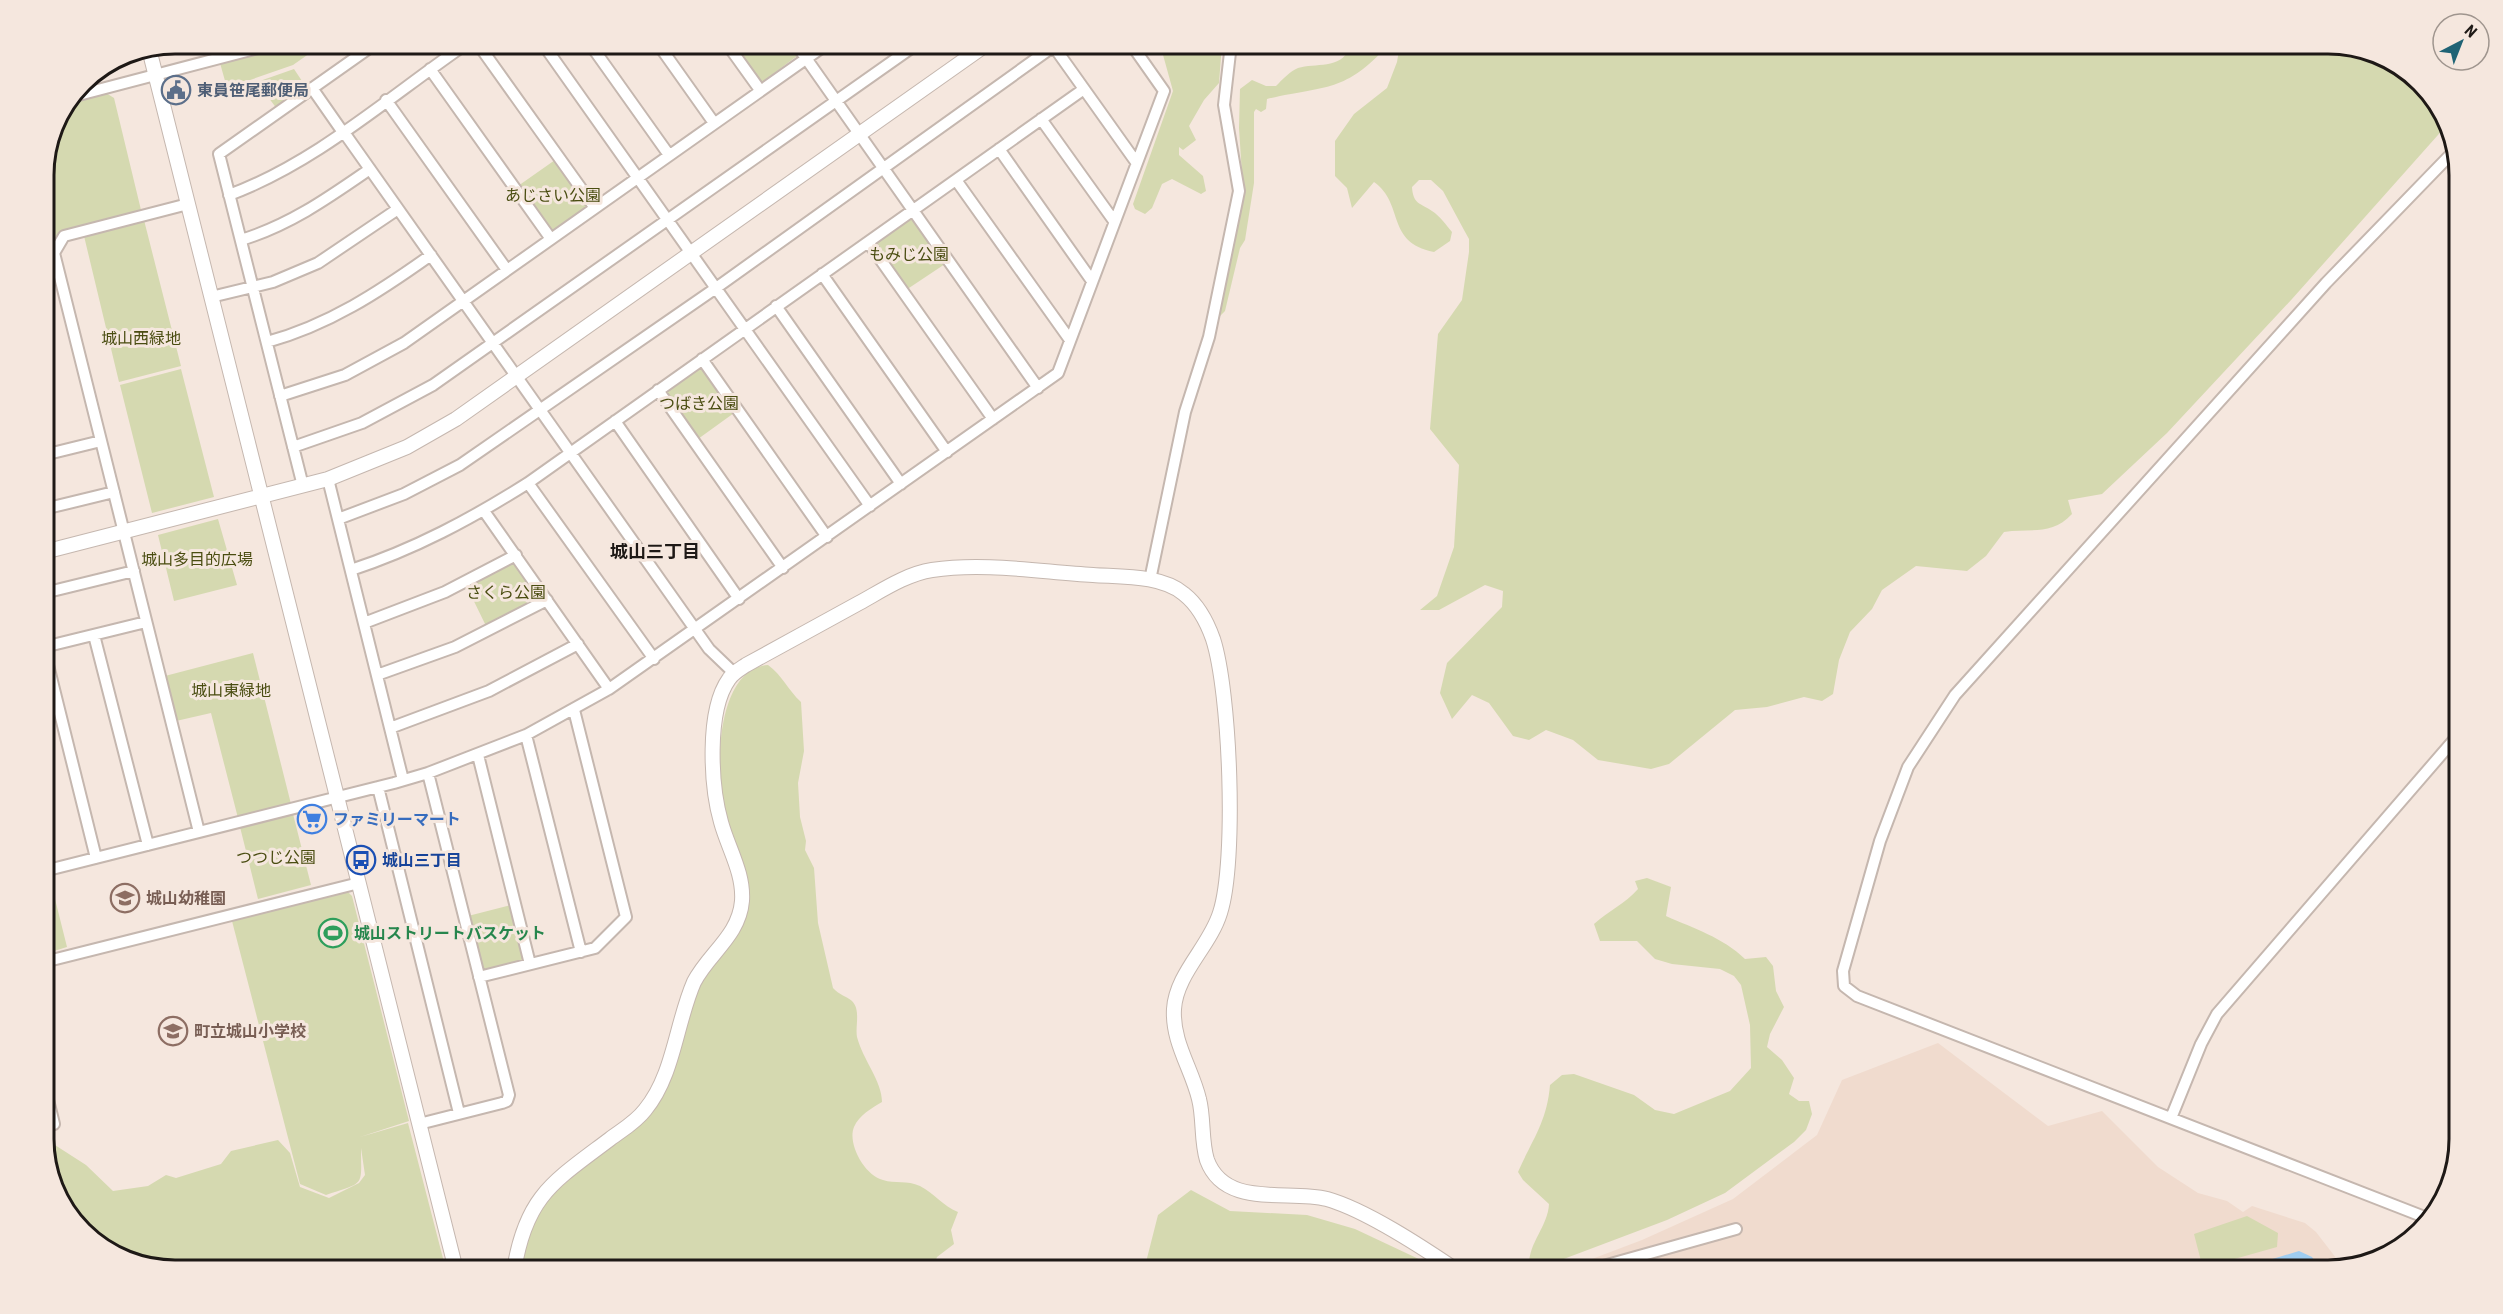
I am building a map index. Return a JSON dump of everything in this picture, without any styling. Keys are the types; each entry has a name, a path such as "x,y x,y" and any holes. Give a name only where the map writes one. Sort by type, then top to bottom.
{"street":[{"path":"86,93 235,54"},
{"path":"303,486 219,154 361,54"},
{"path":"229,195 267,181 343,131 452,54"},
{"path":"485,54 595,208"},
{"path":"550,54 870,506"},
{"path":"597,54 669,155"},
{"path":"665,54 714,123"},
{"path":"734,54 760,90"},
{"path":"803,54 1038,388"},
{"path":"280,396 328,381 377,359 463,301 812,54"},
{"path":"293,447 348,429 389,411 433,385 903,54"},
{"path":"54,550 328,480 363,467 435,432 517,377 973,54"},
{"path":"338,519 404,494 450,471 716,288 1040,54"},
{"path":"1059,54 1136,162"},
{"path":"54,867 378,787 428,773 526,735 574,710 654,659 1038,388 1058,373 1164,91 1138,54"},
{"path":"1150,580 1185,412 1209,337 1239,190 1224,105 1230,54"},
{"path":"151,57 453,1260"},
{"path":"430,69 551,238"},
{"path":"312,88 709,649 734,673"},
{"path":"351,570 423,543 484,511 528,483 1084,89"},
{"path":"386,100 507,270"},
{"path":"1041,119 1114,221"},
{"path":"999,149 1092,281"},
{"path":"2421,1216 1857,996 1844,986 1842,971 1880,841 1908,766 1955,696 2326,283 2448,157"},
{"path":"241,240 267,232 297,218 370,169"},
{"path":"956,180 1070,340"},
{"path":"54,248 64,236 188,204"},
{"path":"212,297 253,287 318,263 398,209"},
{"path":"868,242 993,419"},
{"path":"267,342 303,331 349,310 431,255"},
{"path":"54,272 101,441 199,832"},
{"path":"822,274 947,452"},
{"path":"776,306 901,484"},
{"path":"702,359 827,537"},
{"path":"658,390 783,568"},
{"path":"615,421 740,599"},
{"path":"54,452 101,441"},
{"path":"328,480 403,780"},
{"path":"528,483 654,659"},
{"path":"54,507 114,492"},
{"path":"484,511 609,689"},
{"path":"364,622 445,592 516,555"},
{"path":"516,1260 522,1230 542,1194 638,1118 655,1096 665,1073 694,982 699,972 723,946 738,919 742,902 740,875 722,825 714,789 716,715 727,681 734,673 895,583 930,570 969,567 1150,580 1183,592 1202,613 1214,641 1226,717 1227,887 1213,934 1183,981 1174,1012 1177,1039 1200,1101 1207,1160 1219,1178 1236,1191 1305,1195 1329,1200 1364,1216 1439,1260"},
{"path":"54,591 134,571"},
{"path":"377,675 455,647 547,600"},
{"path":"54,645 146,622"},
{"path":"94,635 148,845"},
{"path":"390,728 489,691 578,644"},
{"path":"54,688 96,858"},
{"path":"479,977 595,948 626,917 574,710"},
{"path":"526,735 581,952"},
{"path":"2172,1118 2201,1044 2217,1014 2449,746"},
{"path":"478,755 530,964"},
{"path":"419,1124 508,1099 428,773"},
{"path":"378,787 459,1113"},
{"path":"54,960 359,884"},
{"path":"1625,1260 1736,1229"}],"shaded area":[{"path":"1938,1043 2048,1126 2102,1111 2158,1167 2198,1193 2227,1201 2243,1212 2252,1206 2305,1223 2316,1232 2337,1259 1589,1260 1642,1240 1733,1199 1817,1135 1842,1080"}],"green space":[{"path":"242,54 309,54 293,65 227,88 220,63"},
{"path":"739,54 796,54 797,56 761,83"},
{"path":"1163,54 1221,54 1219,83 1204,100 1189,126 1196,140 1183,150 1179,147 1179,155 1203,176 1206,191 1201,194 1172,179 1162,184 1152,208 1145,214 1135,209 1133,204 1173,91"},
{"path":"1379,54 1346,80 1320,89 1267,99 1266,109 1261,112 1256,109 1254,112 1254,183 1245,240 1240,248 1225,311 1218,318 1243,190 1239,128 1240,89 1252,80 1266,86 1276,86 1289,73 1298,68 1327,64 1340,60 1345,55"},
{"path":"1398,54 2344,55 2382,66 2408,84 2429,108 2441,131 2292,299 2167,433 2102,494 2068,500 2072,514 2057,526 2040,530 2004,532 1986,556 1967,571 1916,566 1882,590 1872,609 1850,632 1839,660 1833,694 1822,701 1804,697 1767,707 1735,710 1669,764 1651,769 1598,760 1573,740 1546,730 1529,740 1513,736 1489,703 1472,695 1452,719 1440,693 1447,663 1502,607 1503,591 1485,585 1439,610 1420,610 1437,596 1454,547 1459,465 1430,429 1438,334 1462,300 1469,239 1443,191 1431,180 1419,180 1412,187 1416,200 1438,215 1452,232 1450,241 1434,252 1408,240 1397,222 1390,201 1374,182 1352,208 1347,188 1335,176 1335,141 1354,114 1387,88"},
{"path":"294,69 306,87 277,109 257,82"},
{"path":"106,93 114,98 141,210 61,231 54,244 56,151 66,121 80,100"},
{"name":"あじさい公園","path":"555,160 587,206 552,231 518,186"},
{"name":"もみじ公園","path":"909,218 913,219 945,264 906,290 875,244"},
{"name":"城山西緑地","path":"144,220 181,366 119,382 84,236"},
{"name":"つばき公園","path":"700,367 734,413 698,439 665,391"},
{"path":"181,369 214,497 152,513 120,385"},
{"name":"城山多目的広場","path":"218,519 237,585 174,601 158,535"},
{"name":"さくら公園","path":"514,562 540,598 487,628 467,587"},
{"name":"城山東緑地","path":"253,653 291,804 238,818 211,713 176,721 165,676"},
{"path":"768,665 801,702 804,751 798,783 800,817 806,841 805,850 814,868 818,923 833,988 855,1005 857,1037 876,1078 882,1102 862,1115 856,1123 852,1134 855,1150 864,1166 876,1177 920,1186 958,1212 951,1230 954,1244 936,1260 523,1260 532,1225 548,1201 569,1180 626,1135 643,1117 678,1056 699,988 711,967 731,941 742,920 748,893 747,880 723,806 720,746 729,701 738,683 751,671"},
{"name":"つつじ公園","path":"293,814 311,885 258,899 240,827"},
{"path":"1647,878 1671,887 1666,916 1718,939 1745,959 1766,957 1773,966 1776,991 1784,1007 1770,1034 1767,1047 1782,1060 1794,1078 1789,1094 1799,1101 1809,1101 1812,1114 1806,1130 1794,1142 1725,1193 1667,1220 1561,1260 1530,1260 1549,1204 1523,1180 1518,1172 1546,1110 1550,1085 1562,1075 1574,1074 1634,1095 1655,1110 1674,1114 1730,1091 1751,1068 1750,1025 1741,985 1734,976 1720,969 1672,964 1655,959 1637,941 1600,941 1594,924 1638,889 1635,881"},
{"path":"347,891 352,896 409,1121 360,1137 408,1123 443,1260 175,1260 136,1254 121,1248 95,1230 74,1206 60,1178 54,1144 86,1165 113,1191 148,1186 166,1175 176,1178 221,1164 231,1151 278,1140 290,1153 300,1187 329,1198 355,1185 326,1195 300,1184 232,921","holes":["361,1148 365,1175 355,1185 361,1170"]},
{"path":"54,895 67,947 54,951"},
{"path":"511,905 524,959 484,971 468,916"},
{"path":"1191,1190 1230,1211 1307,1215 1355,1229 1421,1260 1147,1260 1158,1215"},
{"path":"2247,1216 2278,1233 2277,1247 2231,1260 2201,1260 2194,1234"}],"water":[{"path":"2299,1251 2314,1260 2269,1260"}],"place":[{"name":"東員笹尾郵便局","path":"176,90"},
{"name":"ファミリーマート","path":"312,819"},
{"name":"城山三丁目","path":"361,860"},
{"name":"城山幼稚園","path":"125,898"},
{"name":"城山ストリートバスケット","path":"333,933"},
{"name":"町立城山小学校","path":"173,1031"}],"district":[{"name":"城山三丁目","path":"655,552"}]}
